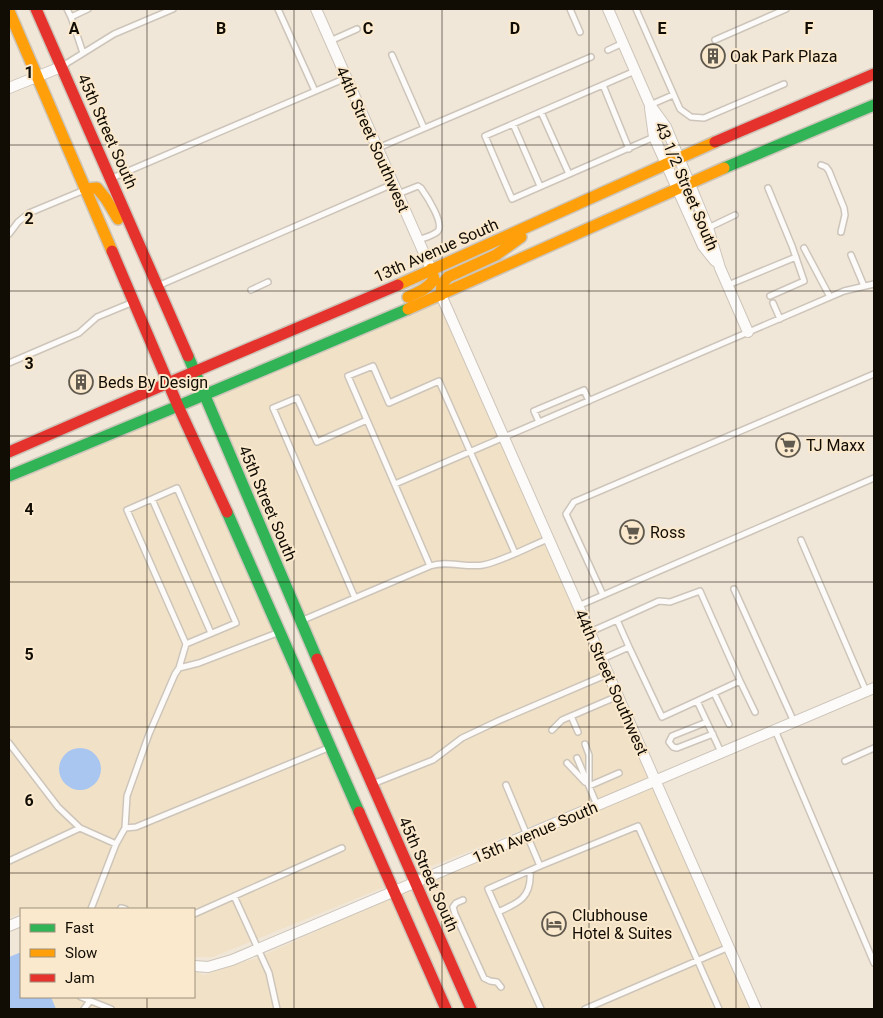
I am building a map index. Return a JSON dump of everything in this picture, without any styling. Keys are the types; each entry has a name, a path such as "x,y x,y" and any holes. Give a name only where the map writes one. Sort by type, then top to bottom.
{"main road":[{"name":"45th Street South","path":"36,9 195,371 378,800 471,1009"},
{"path":"9,11 178,406 446,1009"},
{"name":"13th Avenue South","path":"9,452 547,218 666,163 874,74"},
{"path":"9,476 441,295 689,183 874,106"},
{"path":"57,124 67,132 92,179 100,182 111,178"},
{"path":"85,189 97,188 110,202 141,263 157,286"},
{"path":"441,295 442,284 448,278 496,255 547,218"},
{"path":"325,343 369,314 426,289 434,279 431,269"},
{"path":"225,511 252,552 282,617 295,623 301,621"},
{"path":"280,632 286,630 300,640 337,722 349,732"},
{"path":"330,747 338,744 344,745 361,780 378,800"}],"street":[{"name":"44th Street Southwest","path":"316,9 431,269"},
{"name":"43 1/2 Street South","path":"608,9 650,105 666,127 708,228 720,268 748,332"},
{"path":"9,88 61,67"},
{"name":"43 1/2 Street South","path":"650,105 654,136 703,246 720,268"},
{"name":"44th Street Southwest","path":"441,295 756,1009"},
{"name":"15th Avenue South","path":"195,966 208,967 259,949 870,689"}],"lane":[{"path":"67,9 84,53"},
{"path":"71,17 88,9"},
{"path":"61,67 114,34 172,9"},
{"path":"278,9 315,91"},
{"path":"570,9 580,32"},
{"path":"636,9 680,109 691,116 704,118 784,84"},
{"path":"714,40 786,9"},
{"path":"330,41 357,29"},
{"path":"608,50 623,43"},
{"path":"392,55 424,128"},
{"path":"377,148 591,57"},
{"path":"635,71 485,136 512,198 654,136"},
{"path":"111,178 346,78"},
{"path":"603,85 629,148"},
{"path":"650,105 673,95"},
{"path":"541,112 569,174"},
{"path":"513,124 540,186"},
{"path":"821,165 826,166 829,171 844,208 845,215 840,232"},
{"path":"157,286 393,184"},
{"path":"398,194 418,186 421,188 439,220 440,227 438,231 418,240"},
{"path":"768,188 804,281 770,296"},
{"path":"9,234 18,222 29,213 85,189"},
{"path":"708,228 736,215"},
{"path":"804,248 830,297"},
{"path":"851,255 864,286"},
{"path":"728,286 796,257"},
{"path":"251,290 268,282"},
{"path":"395,484 830,297 874,284"},
{"path":"9,363 79,333 97,317 133,302"},
{"path":"774,303 780,319"},
{"path":"430,566 348,376 373,366 389,403 439,381 515,553"},
{"path":"603,596 566,514 574,502 874,374"},
{"path":"539,422 534,411 559,400 584,390 589,401"},
{"path":"354,598 273,408 297,398 318,442 367,420"},
{"path":"578,606 874,478"},
{"path":"92,908 116,844 125,828 126,796 149,734 179,668 186,644 127,510 177,488 236,623 186,644"},
{"path":"152,499 211,634"},
{"path":"301,621 430,566 446,563 481,565 549,539"},
{"path":"801,540 870,689"},
{"path":"734,589 794,722"},
{"path":"590,632 658,602 670,602 700,591 755,712"},
{"path":"616,620 662,717 740,680"},
{"path":"179,668 199,663 280,632"},
{"path":"602,659 629,647"},
{"path":"372,784 433,760 462,738 608,674"},
{"path":"714,693 729,724"},
{"path":"552,730 571,716 618,696"},
{"path":"697,701 722,753"},
{"path":"571,716 578,732"},
{"path":"707,722 672,736 669,742 673,747 677,748 713,734"},
{"path":"775,730 874,962"},
{"path":"9,743 58,807 80,828 116,844"},
{"path":"585,744 589,755 589,786"},
{"path":"125,828 136,827 330,747"},
{"path":"845,761 874,748"},
{"path":"577,758 597,806"},
{"path":"567,763 589,786"},
{"path":"589,786 619,773"},
{"path":"506,785 540,866"},
{"path":"541,1009 488,889 638,826 719,1009"},
{"path":"9,861 80,828"},
{"path":"195,914 342,848"},
{"path":"498,912 523,900 531,880 530,871"},
{"path":"234,896 269,973 277,1009"},
{"path":"463,900 456,903 453,907 459,922 484,978 497,982 501,987"},
{"path":"585,1009 728,947"},
{"path":"83,998 111,1009"},
{"path":"84,1009 90,1001"}],"shaded area":[{"path":"438,300 649,779 417,872 208,395"},
{"path":"175,411 387,886 213,957 195,957 195,908 20,908 20,913 9,918 9,481"},
{"path":"655,787 753,1009 53,1009 49,998 195,998 195,971 204,975 257,958 406,891"}],"water":[{"path":"84,748 92,751 98,757 101,769 98,781 92,787 76,790 68,787 62,781 59,765 62,757 68,751"},
{"path":"20,953 20,998 51,998 56,1009 9,1009 9,957"}],"traffic: fast":[{"path":"724,168 874,105"},
{"path":"178,406 408,309"},
{"path":"188,356 317,659"},
{"path":"9,476 178,406"},
{"path":"227,512 359,812"}],"traffic: slow":[{"path":"9,11 112,251"},
{"path":"398,285 715,142"},
{"path":"408,309 724,168"},
{"path":"85,189 97,188 118,219"},
{"path":"441,295 442,284 448,277 496,255 521,237"},
{"path":"408,297 432,282 434,279 431,269"}],"traffic: jam":[{"path":"36,9 188,356"},
{"path":"715,142 874,74"},
{"path":"112,251 178,406 227,512"},
{"path":"168,383 398,285"},
{"path":"9,452 168,383"},
{"path":"317,659 471,1009"},
{"path":"359,812 446,1009"}],"place":[{"name":"Oak Park Plaza","path":"713,56"},
{"name":"Beds By Design","path":"81,382"},
{"name":"TJ Maxx","path":"788,445"},
{"name":"Ross","path":"632,532"},
{"name":"Clubhouse Hotel & Suites","path":"554,924"}]}
